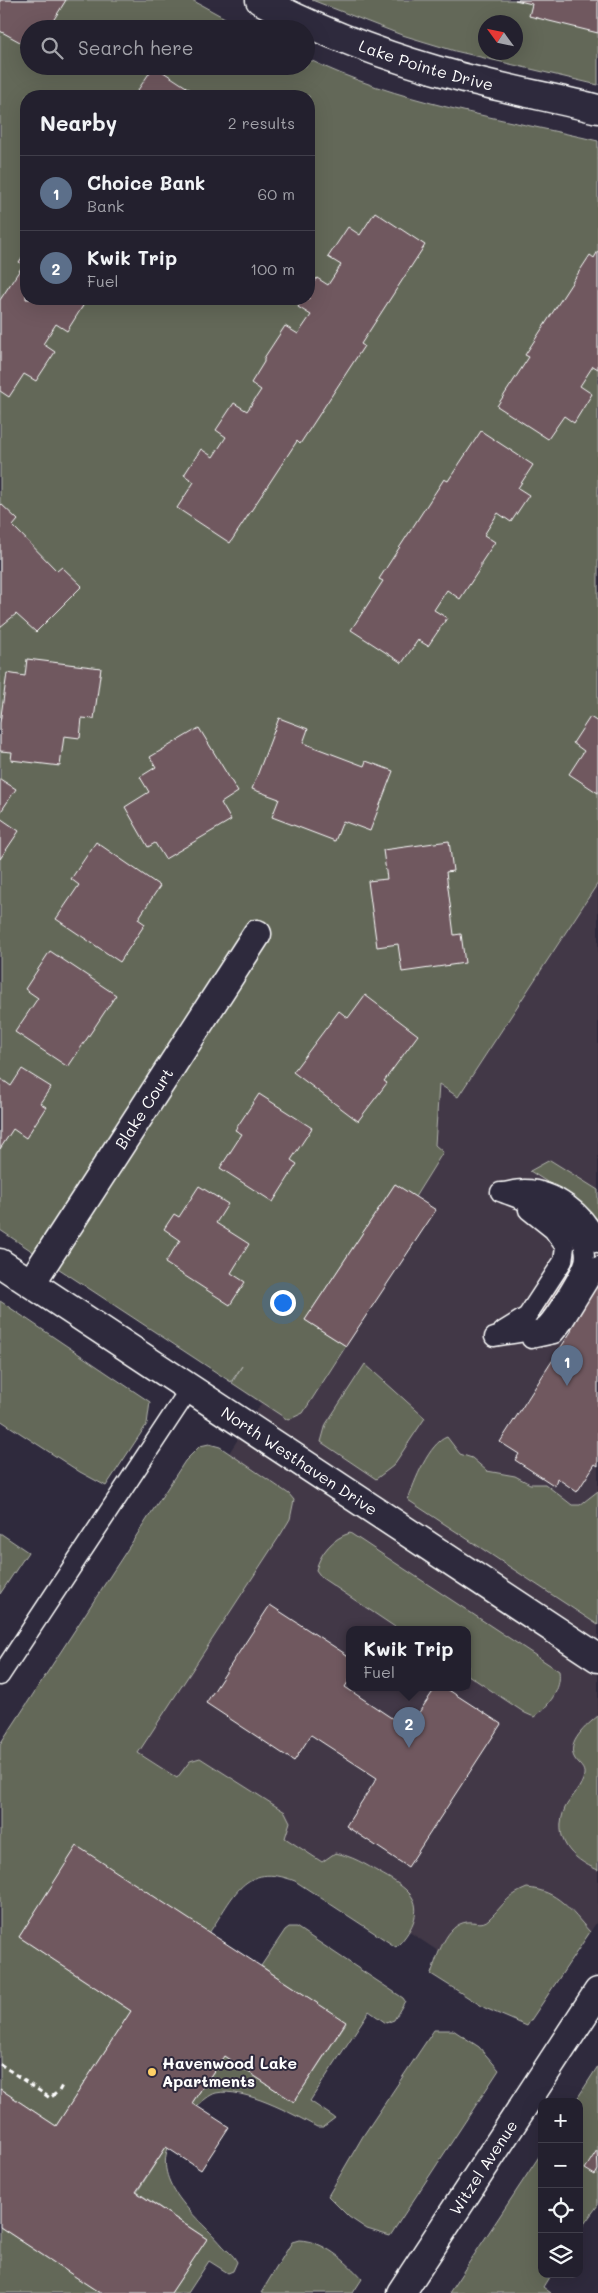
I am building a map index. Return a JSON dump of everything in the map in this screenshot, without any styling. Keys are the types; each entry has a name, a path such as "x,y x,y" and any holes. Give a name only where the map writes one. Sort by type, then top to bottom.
{"street":[{"name":"Lake Pointe Drive","path":"260,0 302,20"},
{"name":"Lake Pointe Drive","path":"315,25 378,52 430,69 598,109"},
{"name":"Blake Court","path":"31,1283 257,934"},
{"name":"North Westhaven Drive","path":"0,1263 598,1658"},
{"name":"Witzel Avenue","path":"401,2293 598,1992"}],"lane":[{"path":"598,1243 593,1231 568,1205 547,1193 524,1189 500,1192 532,1212 553,1230 566,1247 563,1261 527,1316 494,1337 517,1340 540,1338 554,1334 568,1316 598,1266"},
{"path":"0,1676 190,1388"}],"path":[{"path":"0,2064 50,2098 59,2091 62,2084"}],"shaded area":[{"path":"598,838 598,1920 535,2015 138,1753 227,1456 261,1404 232,1383"}],"green space":[{"path":"0,0 192,0 229,20 20,20 20,75 315,75 315,62 376,87 413,98 598,141 598,883 458,1097 439,1084 435,1145 443,1152 415,1197 395,1184 305,1320 346,1346 303,1413 288,1420 232,1383 242,1366 231,1382 0,1230"},
{"path":"312,0 598,0 598,85 493,60 523,60 523,15 478,15 478,56 399,34"},
{"path":"550,1160 598,1190 598,1225 580,1203 530,1171"},
{"path":"0,1301 150,1402 147,1424 106,1486 80,1472 0,1420"},
{"path":"365,1364 425,1418 393,1466 376,1479 321,1442 326,1424"},
{"path":"447,1437 460,1454 472,1458 487,1471 515,1476 530,1484 545,1484 572,1505 580,1505 598,1491 598,1625 408,1500 428,1455 440,1441"},
{"path":"209,1444 220,1447 289,1494 294,1500 290,1519 138,1753 177,1778 190,1761 200,1758 285,1812 290,1822 285,1838 322,1862 335,1853 341,1854 391,1879 403,1887 414,1900 415,1914 406,1936 396,1947 295,1881 278,1876 264,1876 252,1879 242,1886 209,1933 77,1847 19,1937 131,2011 56,2126 0,2089 0,1745 185,1461 200,1446"},
{"path":"0,1533 28,1552 0,1594"},
{"path":"350,1533 559,1671 556,1691 545,1708 534,1717 471,1677 471,1626 394,1626 322,1578 316,1570 324,1552 333,1542"},
{"path":"598,1716 598,1870 572,1853 566,1846 561,1829 565,1808 579,1788 584,1775 583,1768 575,1759 573,1747 579,1735"},
{"path":"527,1888 556,1897 570,1909 590,1932 527,2026 485,2008 431,1974 443,1942 453,1929 467,1922 481,1923 486,1921 510,1898"},
{"path":"289,1927 296,1927 405,2001 394,2020 386,2023 369,2011 310,2101 335,2118 323,2127 317,2127 268,2103 240,2094 216,2093 197,2106 192,2103 224,2056 294,2102 346,2023 261,1966"},
{"path":"434,2030 453,2030 479,2047 499,2070 390,2236 367,2229 349,2217 328,2196 363,2136"},
{"path":"598,2066 598,2205 583,2226 583,2098 578,2098"},
{"path":"166,2147 168,2148 165,2162 167,2176 173,2189 192,2213 237,2262 233,2271 228,2273 209,2261 188,2293 171,2293 207,2239 137,2192"},
{"path":"538,2158 538,2278 549,2278 543,2287 551,2293 449,2293"},
{"path":"0,2227 100,2293 0,2293"},
{"path":"299,2240 308,2241 326,2248 349,2265 362,2279 353,2293 261,2293 292,2242"}],"building":[{"path":"0,0 66,0 54,20 20,20 20,42 0,31"},
{"path":"515,0 598,0 598,33 529,16 532,4"},
{"path":"148,75 168,75 191,90 138,90"},
{"path":"375,212 425,245 361,344 364,346 300,444 297,441 230,543 177,508 194,482 184,475 201,449 213,457 226,437 216,430 234,403 247,411 261,390 251,383 264,362 264,358 285,326 298,334 311,315 298,307 299,305 315,305 315,281 317,278 328,285 341,265 328,257 348,227 360,235"},
{"path":"598,251 598,369 593,366 580,386 592,394 574,423 564,416 548,439 497,406 529,357 525,355 590,255 594,258"},
{"path":"20,270 20,305 83,305 67,331 56,324 43,344 55,352 36,381 24,374 9,397 0,391 0,300"},
{"path":"481,431 533,465 518,488 529,495 511,522 498,513 484,535 495,542 481,563 481,567 460,599 447,590 434,610 447,618 428,646 418,640 402,663 351,630 383,581 379,579 444,479 448,481"},
{"path":"0,503 18,520 13,526 57,571 62,567 82,586 36,632 16,614 0,627"},
{"path":"27,659 101,668 94,719 82,718 80,738 64,736 60,766 11,760 12,752 0,751 0,723 7,673 25,676"},
{"path":"590,717 598,722 598,793 569,774 584,751 573,743"},
{"path":"279,718 308,729 303,743 364,766 366,761 393,771 370,831 343,821 335,841 272,817 279,799 252,789"},
{"path":"199,728 238,792 221,803 231,820 165,859 155,843 148,847 125,807 149,792 140,777 156,767 150,757"},
{"path":"0,779 16,789 0,813"},
{"path":"0,818 19,831 0,859"},
{"path":"449,841 453,871 446,872 454,935 461,934 465,963 402,972 398,944 377,947 368,881 387,879 383,850"},
{"path":"96,842 160,886 138,919 145,924 120,962 56,919 79,885 71,879"},
{"path":"50,951 116,995 68,1067 15,1032 38,998 25,989"},
{"path":"365,995 418,1035 384,1081 387,1083 358,1121 293,1072 339,1011 348,1018"},
{"path":"22,1069 51,1087 40,1103 46,1107 26,1138 13,1129 0,1149 0,1078 11,1086"},
{"path":"259,1094 312,1128 291,1160 297,1164 273,1202 220,1168 242,1134 235,1130"},
{"path":"395,1184 436,1210 346,1346 305,1320"},
{"path":"199,1186 228,1204 216,1223 249,1244 231,1273 245,1282 230,1305 165,1263 180,1240 164,1229 174,1214 179,1217"},
{"path":"563,1261 598,1283 598,1466 595,1464 577,1492 557,1478 555,1486 515,1460 519,1454 500,1442 572,1330 534,1305"},
{"path":"270,1605 346,1654 346,1691 351,1691 408,1729 433,1691 450,1691 501,1724 408,1867 346,1826 377,1778 311,1735 294,1761 206,1703"},
{"name":"Havenwood Lake Apartments","path":"77,1846 346,2022 294,2102 224,2056 192,2103 229,2127 201,2170 166,2147 136,2192 207,2239 171,2293 100,2293 0,2227 0,2089 56,2126 131,2011 19,1937"},
{"path":"597,2150 598,2170 595,2175 585,2169"}],"place":[{"name":"Choice Bank","path":"567,1386"},
{"name":"Kwik Trip","path":"409,1748"},
{"name":"Havenwood Lake Apartments","path":"152,2072"}]}
